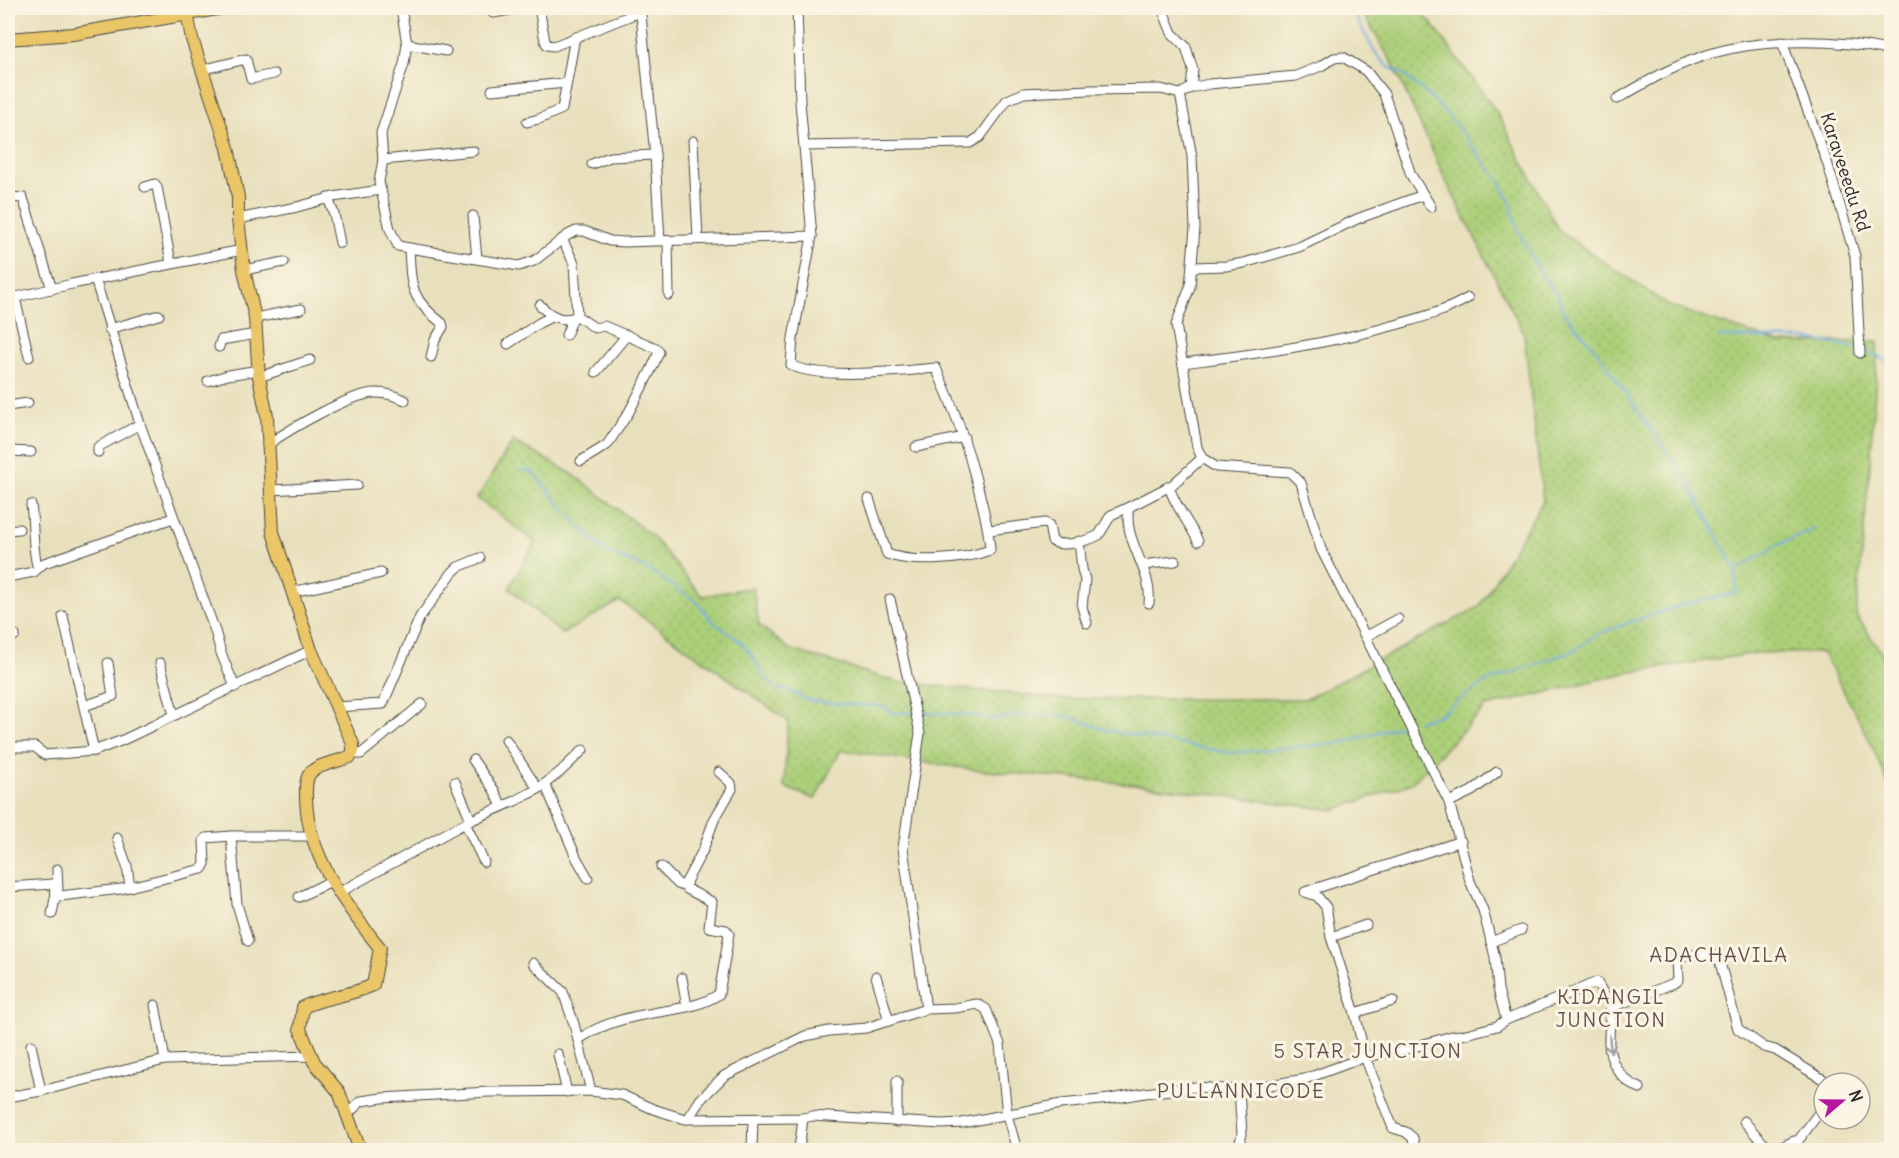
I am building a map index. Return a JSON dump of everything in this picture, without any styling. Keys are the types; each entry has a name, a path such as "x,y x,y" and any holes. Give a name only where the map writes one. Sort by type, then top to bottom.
{"main road":[{"path":"8,39 73,34 223,8"},
{"path":"187,13 201,70 228,148 238,197 238,219 244,270 255,318 259,373 267,416 273,532 311,650 353,744 350,757 315,769 307,778 306,803 313,836 322,860 353,914 380,948 373,985 361,991 319,999 303,1006 300,1029 314,1062 339,1092 360,1150"}],"street":[{"path":"401,8 408,45 381,133 383,160 379,182 390,229 398,246 519,266 534,261 573,232 581,231 610,241 812,236"},
{"path":"493,14 522,8"},
{"path":"539,8 545,40 547,45 554,46 642,9 669,295"},
{"path":"797,8 800,102 812,236 790,364 797,368 826,372 866,373 936,368 964,437 989,530 990,550 957,558 900,559 887,554 869,499"},
{"path":"1162,8 1172,33 1185,47 1192,70 1191,88"},
{"path":"527,122 562,109 575,38"},
{"path":"1617,99 1662,73 1731,48 1782,42 1868,45 1892,51"},
{"name":"Karaveeedu Rd","path":"1782,42 1827,162 1855,256 1860,353"},
{"path":"408,45 446,51"},
{"path":"804,146 970,143 980,137 1007,100 1024,93 1161,89 1180,94 1191,88 1296,76 1334,58 1343,57 1366,71 1384,94 1411,175 1431,207"},
{"path":"201,70 246,59 251,79 274,74"},
{"path":"492,90 567,83"},
{"path":"1180,94 1192,156 1195,228 1190,287 1176,325 1197,447 1202,458 1216,467 1290,472 1301,483 1320,549 1449,802 1470,881 1483,910 1495,957 1498,989 1506,1020"},
{"path":"693,141 698,238"},
{"path":"383,160 473,151"},
{"path":"592,164 610,157 655,155"},
{"path":"146,187 155,184 157,187 171,263"},
{"path":"238,219 357,192 381,190"},
{"path":"1192,267 1244,263 1299,247 1357,219 1423,195"},
{"path":"8,197 23,198 52,288"},
{"path":"328,198 340,243"},
{"path":"473,216 477,259"},
{"path":"562,239 574,263 575,317 566,335"},
{"path":"409,248 410,281 418,303 442,323 443,327 435,340 431,357"},
{"path":"29,357 11,298 242,250"},
{"path":"244,270 284,262"},
{"path":"95,279 140,424 221,653 236,687"},
{"path":"1183,363 1326,342 1450,309 1468,298"},
{"path":"540,305 553,316 562,319 575,317 595,328 604,326 658,349 658,354 629,412 607,445 581,461"},
{"path":"255,318 301,309"},
{"path":"109,329 159,315"},
{"path":"508,344 553,316"},
{"path":"219,347 221,340 256,334"},
{"path":"596,372 627,335"},
{"path":"208,381 228,375 259,373 310,360"},
{"path":"267,445 292,428 361,395 376,392 405,400"},
{"path":"8,406 28,403"},
{"path":"98,452 98,447 140,424"},
{"path":"916,447 964,437"},
{"path":"8,451 31,452"},
{"path":"989,530 1045,523 1048,525 1052,542 1057,544 1099,536 1111,515 1169,486 1202,458"},
{"path":"271,490 357,485"},
{"path":"1169,486 1171,494 1198,541"},
{"path":"31,505 35,560 38,568"},
{"path":"1129,507 1133,548 1143,565 1150,593 1149,603"},
{"path":"8,577 34,572 44,563 173,518"},
{"path":"8,530 20,529"},
{"path":"1079,541 1085,580 1083,611 1087,623"},
{"path":"336,707 383,704 420,617 458,567 480,558"},
{"path":"1143,565 1175,561"},
{"path":"292,592 381,573"},
{"path":"890,599 920,733 903,848 926,1009"},
{"path":"63,616 94,751"},
{"path":"1365,637 1398,619"},
{"path":"8,747 36,747 45,754 94,751 123,740 311,650"},
{"path":"84,706 113,696 108,663"},
{"path":"160,663 174,715"},
{"path":"353,752 361,754 422,704"},
{"path":"506,740 541,786 588,878"},
{"path":"340,892 468,822 541,786 583,750"},
{"path":"473,760 502,806"},
{"path":"686,887 686,882 704,849 714,820 732,789 730,783 719,772"},
{"path":"1449,802 1472,791 1497,772"},
{"path":"455,782 484,862"},
{"path":"231,836 237,903 248,941"},
{"path":"57,894 76,895 130,886 200,870 205,864 204,840 206,838 313,836"},
{"path":"117,838 127,866 130,886"},
{"path":"1415,1150 1413,1138 1406,1132 1393,1128 1365,1057 1355,1013 1331,937 1326,907 1321,899 1305,892 1461,841"},
{"path":"579,1040 589,1032 619,1022 645,1014 687,1007 711,1000 719,994 729,938 726,930 709,927 712,902 678,884 661,867"},
{"path":"52,914 57,894 57,869"},
{"path":"299,897 333,880"},
{"path":"8,887 53,884 57,894"},
{"path":"1331,937 1366,925"},
{"path":"1491,942 1521,930"},
{"path":"1610,1005 1615,1006 1674,983 1678,980 1677,958 1691,955 1716,956 1719,959 1738,1029 1764,1047 1775,1050 1812,1073"},
{"path":"534,963 563,992 579,1040 591,1091"},
{"path":"876,976 889,1021"},
{"path":"682,978 687,1007"},
{"path":"347,1115 361,1101 382,1098 477,1093 591,1091 622,1095 688,1119 812,1116 941,1125 963,1123 1061,1104 1195,1087 1239,1090 1305,1078 1365,1057 1497,1026 1506,1020 1597,982 1610,1005 1609,1043 1612,1059 1621,1076 1629,1084 1640,1088"},
{"path":"1355,1013 1393,1001"},
{"path":"688,1119 700,1100 724,1076 805,1036 866,1028 926,1009 955,1008 977,1004 986,1008 1000,1044 1007,1115 1017,1150"},
{"path":"155,1005 165,1060"},
{"path":"31,1045 40,1091"},
{"path":"558,1054 567,1092"},
{"path":"8,1097 165,1060 311,1056"},
{"path":"897,1081 897,1122"},
{"path":"1238,1150 1242,1134 1239,1090"},
{"path":"799,1150 803,1118"},
{"path":"752,1150 753,1119"},
{"path":"1744,1121 1762,1142 1774,1150 1798,1141"},
{"path":"1793,1150 1812,1122"}],"green space":[{"path":"1370,8 1412,8 1430,21 1496,111 1559,231 1669,306 1780,343 1878,341 1871,455 1856,615 1891,667 1891,790 1869,739 1823,653 1757,653 1626,673 1486,707 1412,783 1334,810 1134,784 977,770 841,750 815,799 784,787 788,721 620,601 562,634 509,588 535,542 477,498 513,441 574,475 652,536 702,596 753,587 759,625 789,649 898,682 1063,699 1306,699 1479,607 1543,501 1524,334 1444,177 1393,64 1364,15"}],"waterway":[{"path":"1351,8 1374,51 1390,68 1400,72 1447,114 1498,179 1510,201 1516,224 1526,246 1538,269 1556,293 1563,311 1596,350 1689,484 1736,570"},
{"path":"1718,337 1806,339 1858,348"},
{"path":"1864,349 1892,364"},
{"path":"522,470 534,473 563,509 603,550 647,569 697,602 714,623 740,641 751,654 764,677 778,689 786,690 805,699 826,703 881,706 892,713 914,713"},
{"path":"1418,721 1442,714 1486,682 1575,650 1599,633 1681,605 1736,593 1736,570 1778,545 1814,529"},
{"path":"919,713 963,714 991,719 1024,715 1067,716 1106,730 1230,753 1341,743 1403,725"}],"district":[{"name":"ADACHAVILA","path":"1719,955"},
{"name":"KIDANGIL JUNCTION","path":"1611,1008"},
{"name":"5 STAR JUNCTION","path":"1368,1051"},
{"name":"PULLANNICODE","path":"1241,1091"}]}
